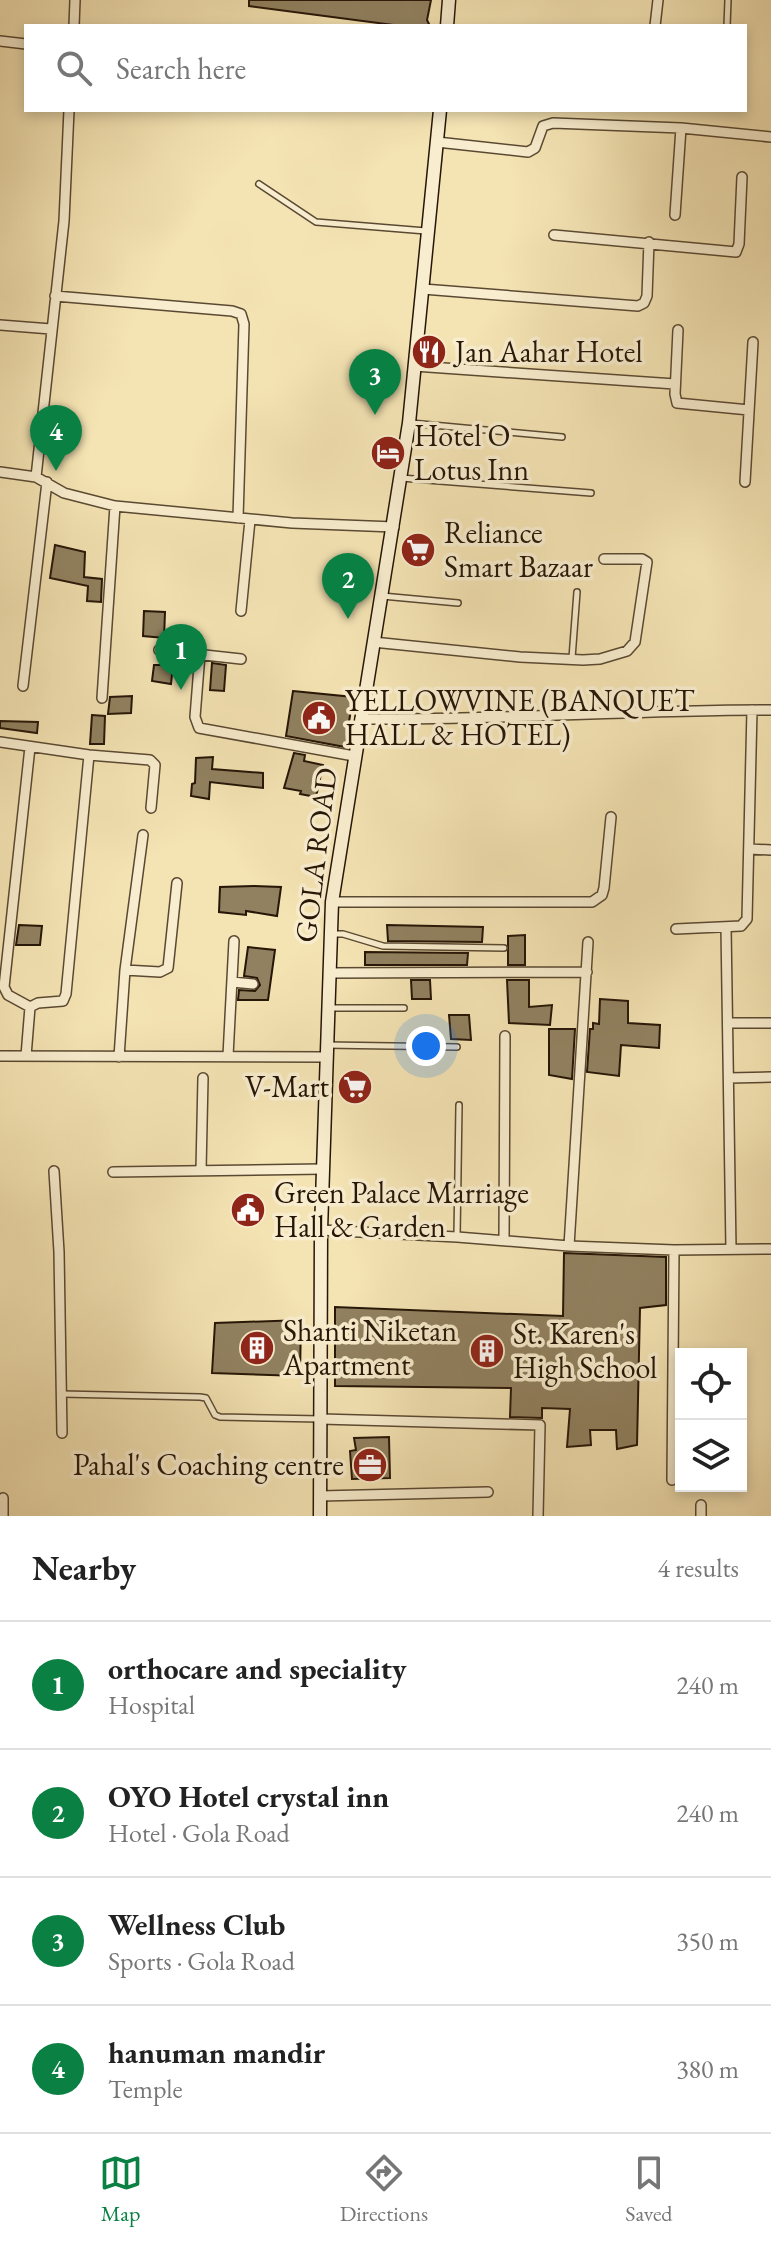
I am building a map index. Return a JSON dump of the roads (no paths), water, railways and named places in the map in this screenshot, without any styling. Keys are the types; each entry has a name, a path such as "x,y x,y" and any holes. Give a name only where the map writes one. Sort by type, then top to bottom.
{"street":[{"path":"74,24 75,0"},
{"path":"447,24 449,0"},
{"path":"655,24 658,0"},
{"path":"0,41 24,44"},
{"path":"36,477 64,221 69,112"},
{"name":"GOLA ROAD","path":"320,1516 321,1230 332,902 373,642 384,596 409,423 440,112"},
{"path":"437,142 528,152 535,148 542,128 548,124 681,128 771,137"},
{"path":"675,215 681,128"},
{"path":"554,235 736,252 742,177"},
{"path":"423,289 638,306 644,303 647,296 649,242"},
{"path":"55,296 241,314 244,324 238,518"},
{"path":"0,325 51,329"},
{"path":"678,330 676,401 749,410"},
{"path":"745,482 753,342"},
{"path":"414,366 675,384"},
{"path":"0,472 36,477 64,493 115,506 250,520 394,527"},
{"path":"23,686 47,482"},
{"path":"102,698 115,506"},
{"path":"241,611 250,520"},
{"path":"373,642 571,660 608,657 631,649 635,642 647,562 642,559 604,559"},
{"path":"159,650 241,659"},
{"path":"200,654 195,717 199,728 354,756"},
{"path":"676,929 741,926 747,919 752,710"},
{"path":"360,719 771,710"},
{"path":"0,742 150,760 155,765 151,808"},
{"path":"30,747 4,987 8,995 30,1007"},
{"path":"30,1007 38,1003 63,1001 66,994 89,755"},
{"path":"332,902 592,902 602,895 604,888 611,817"},
{"path":"119,1057 125,970 143,835"},
{"path":"749,849 771,850"},
{"path":"125,970 160,972 168,968 177,883"},
{"path":"726,927 731,1249"},
{"path":"228,1056 234,941"},
{"path":"569,1246 588,942"},
{"path":"329,973 587,972"},
{"path":"232,982 253,984"},
{"path":"26,1056 30,1007"},
{"path":"728,1023 771,1023"},
{"path":"504,1240 505,1036"},
{"path":"0,1056 228,1056 326,1051"},
{"path":"729,1078 771,1077"},
{"path":"201,1170 203,1078"},
{"path":"113,1172 323,1169"},
{"path":"54,1171 59,1252 62,1433"},
{"path":"321,1230 569,1246 674,1250 771,1249"},
{"path":"672,1480 674,1250"},
{"path":"321,1419 540,1425 538,1516"},
{"path":"320,1496 488,1492"},
{"path":"3,1498 3,1516"},
{"path":"701,1505 701,1516"}],"lane":[{"path":"727,24 728,0"},
{"path":"259,184 316,222 428,232"},
{"path":"409,423 562,437"},
{"path":"401,478 591,493"},
{"path":"571,660 577,592"},
{"path":"384,596 458,603"},
{"path":"331,934 343,934 383,946 504,948"},
{"path":"327,1008 404,1008"},
{"path":"326,1051 457,1047"},
{"path":"457,1237 459,1105"},
{"path":"61,1394 200,1397 206,1398 215,1415 220,1417 321,1419"}],"place":[{"name":"Jan Aahar Hotel","path":"429,352"},
{"name":"Wellness Club","path":"375,415"},
{"name":"Hotel O Lotus Inn","path":"388,453"},
{"name":"hanuman mandir","path":"56,471"},
{"name":"Reliance Smart Bazaar","path":"418,550"},
{"name":"OYO Hotel crystal inn","path":"348,619"},
{"name":"orthocare and speciality","path":"181,690"},
{"name":"YELLOWVINE (BANQUET HALL & HOTEL)","path":"319,718"},
{"name":"V-Mart","path":"355,1087"},
{"name":"Green Palace Marriage Hall & Garden","path":"248,1210"},
{"name":"Shanti Niketan Apartment","path":"257,1348"},
{"name":"St. Karen's High School","path":"487,1351"},
{"name":"Pahal's Coaching centre","path":"370,1465"}]}
